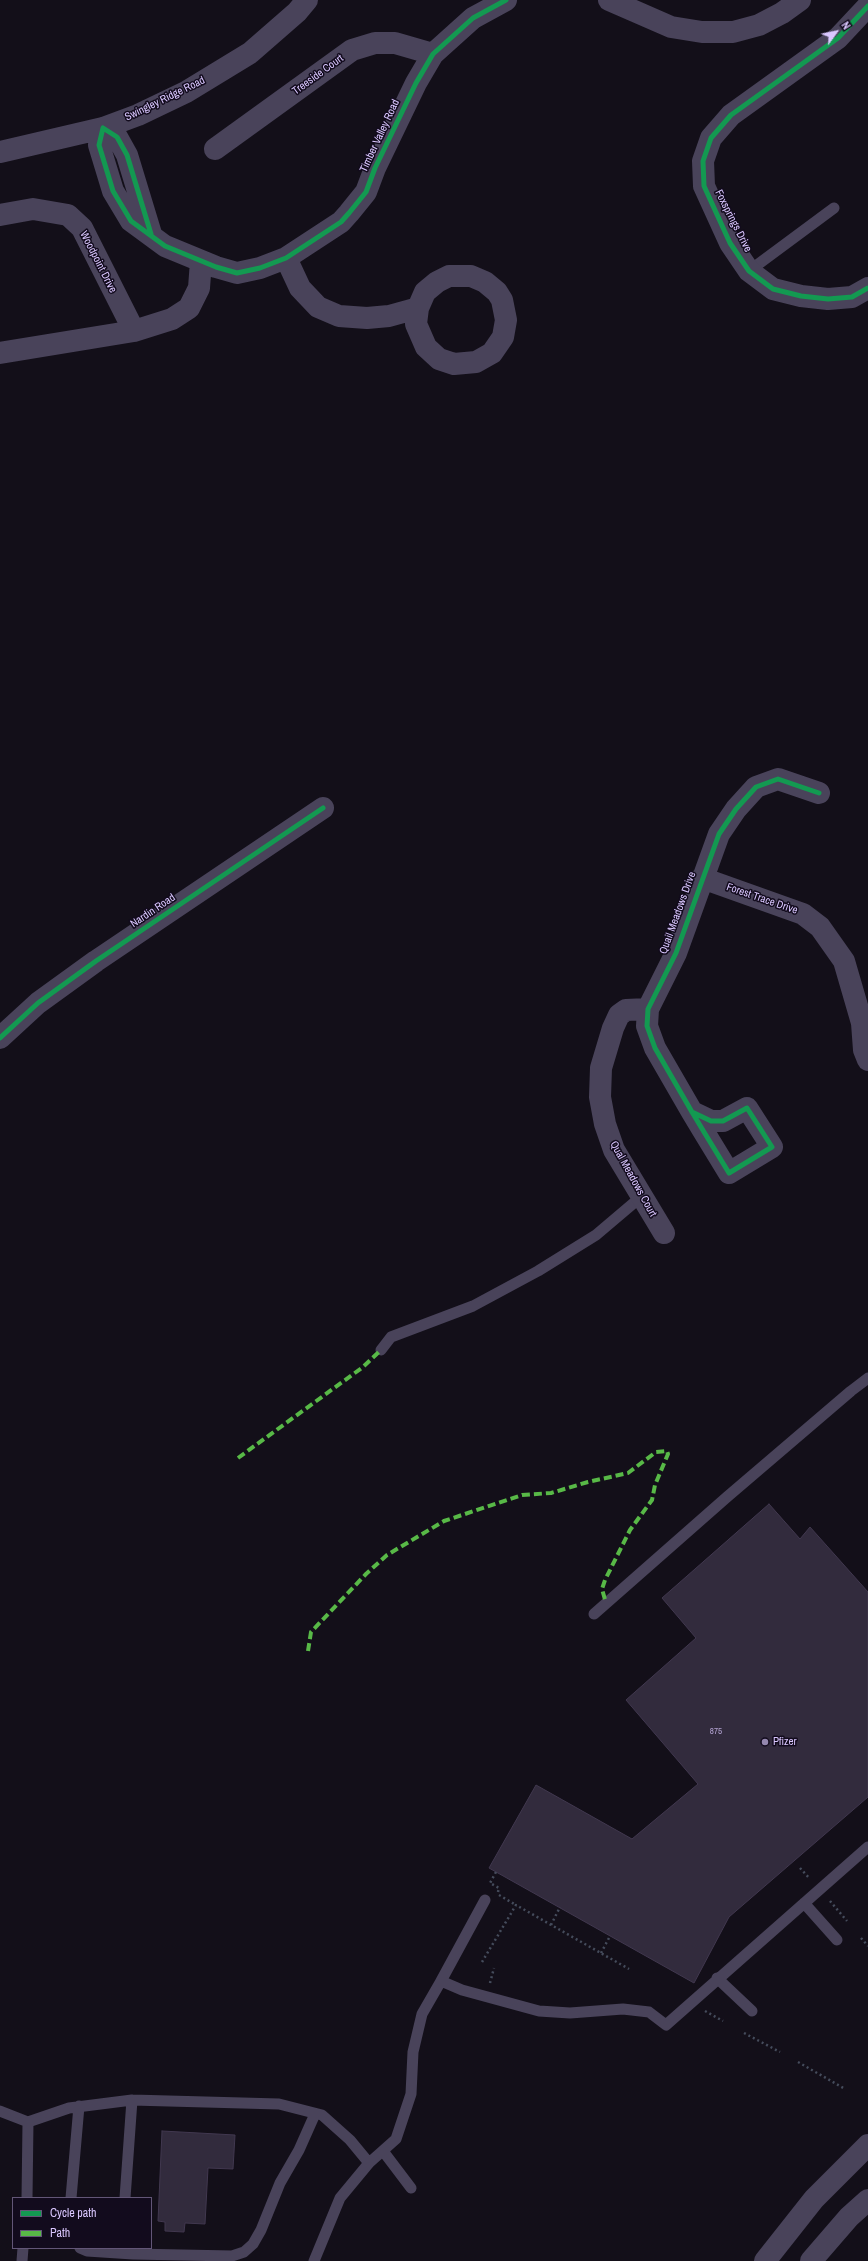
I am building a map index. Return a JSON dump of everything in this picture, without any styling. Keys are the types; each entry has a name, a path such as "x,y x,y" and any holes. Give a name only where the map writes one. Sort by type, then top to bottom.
{"street":[{"name":"Swingley Ridge Road","path":"0,152 103,128 138,115 186,92 250,53 296,12 307,0"},
{"name":"Timber Valley Road","path":"103,128 117,137 127,155 151,234 165,246 201,261 237,273 260,268 286,258 341,222 366,192 375,168 416,83 433,54 473,18 506,0"},
{"path":"609,0 671,27 702,32 733,32 759,25 782,13 800,0"},
{"name":"Foxsprings Drive","path":"868,6 838,38 731,115 711,138 703,161 704,186 730,243 749,271 773,289 801,296 828,299 852,296 868,288"},
{"name":"Treeside Court","path":"215,149 352,50 375,43 395,43 433,54"},
{"name":"Woodpoint Drive","path":"0,215 34,209 68,215 82,228 134,331"},
{"path":"286,258 300,288 318,307 339,316 366,318 389,316 418,308"},
{"path":"0,353 134,331 172,319 189,308 199,288 201,261"},
{"path":"449,276 471,276 485,282 497,292 502,300 506,320 503,337 492,353 476,362 454,364 439,359 426,347 416,324 418,308 425,292 437,282 449,276"},
{"name":"Quail Meadows Drive","path":"692,1112 654,1048 647,1026 648,1009 676,953 719,834 736,809 756,787 778,780 819,793"},
{"name":"Nardin Road","path":"0,1038 38,1004 96,961 323,808"},
{"name":"Forest Trace Drive","path":"702,878 803,914 820,927 844,961 862,1023 864,1050 868,1060"},
{"name":"Qual Meadows Court","path":"648,1009 626,1010 619,1015 613,1028 601,1068 600,1097 605,1124 614,1150 664,1233"},
{"path":"764,2261 814,2198 868,2145"},
{"path":"811,2261 849,2217 868,2200"}],"lane":[{"path":"749,271 834,208"},
{"path":"381,1350 391,1337 474,1306 538,1271 596,1234 642,1196"},
{"path":"594,1614 727,1497 868,1378"},
{"path":"441,1981 462,1990 539,2011 570,2013 623,2009 649,2012 666,2025 717,1978 868,1847"},
{"path":"314,2261 340,2198 369,2163 396,2139 410,2094 413,2052 422,2014 485,1900"},
{"path":"804,1903 837,1940"},
{"path":"717,1978 752,2011"},
{"path":"0,2111 28,2122 69,2108 132,2100 279,2104 322,2115 350,2140 369,2163"},
{"path":"125,2197 132,2100"},
{"path":"71,2197 79,2106"},
{"path":"82,2249 87,2252 121,2251 232,2256 244,2252 253,2244 261,2230 280,2183 299,2150 315,2114"},
{"path":"27,2197 28,2122"},
{"path":"383,2151 412,2188"},
{"path":"320,2247 322,2261"},
{"path":"22,2261 23,2249"}],"path":[{"path":"800,1868 810,1879"},
{"path":"496,1872 490,1883 499,1888 498,1894"},
{"path":"828,1899 847,1921"},
{"path":"482,1962 516,1905 629,1969"},
{"path":"551,1925 560,1907"},
{"path":"601,1953 610,1936"},
{"path":"861,1938 868,1946"},
{"path":"701,2009 723,2021"},
{"path":"744,2033 780,2052"},
{"path":"798,2062 845,2089"}],"building":[{"name":"Pfizer","path":"769,1504 800,1539 810,1527 868,1592 868,1797 729,1917 694,1983 489,1868 536,1785 632,1839 698,1784 626,1700 696,1638 662,1598"},
{"path":"162,2131 235,2135 233,2169 208,2168 205,2224 185,2223 184,2232 165,2231 165,2222 158,2221"}],"marked path":[{"path":"238,1458 363,1367 381,1350"},
{"path":"308,1651 311,1632 366,1574 387,1555 444,1521 522,1495 551,1493 588,1482 628,1473 656,1452 667,1451 668,1454 655,1485 652,1500 630,1530 605,1580 602,1589 606,1603"}],"cycle path":[{"path":"151,234 127,155 117,137 103,128 99,145 113,191 131,221 165,246 216,267 237,273 260,268 286,258 341,222 366,192 375,168 416,83 433,54 473,18 506,0"},
{"path":"868,6 838,38 731,115 711,138 703,161 704,186 730,243 749,271 773,289 801,296 828,299 852,297 868,288"},
{"path":"692,1112 711,1121 723,1121 747,1108 772,1147 729,1173 692,1112 655,1048 647,1026 648,1009 676,953 719,834 736,809 756,787 778,779 819,793"},
{"path":"0,1038 38,1003 96,961 323,808"}],"place":[{"name":"Pfizer","path":"765,1742"}]}
